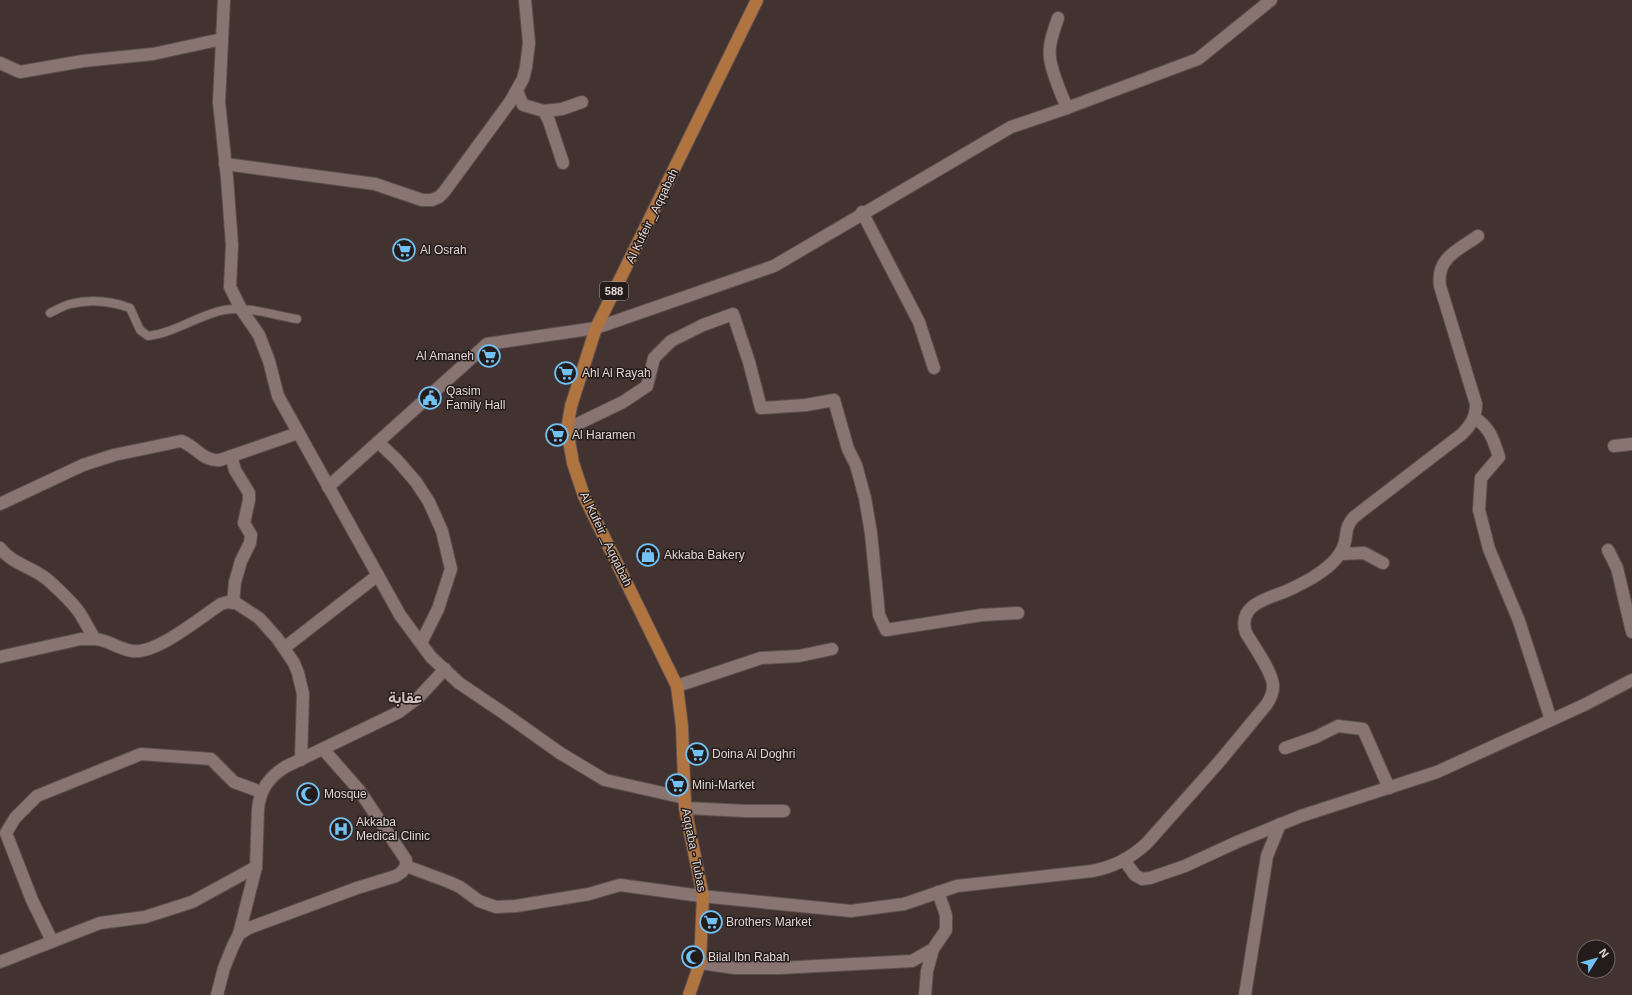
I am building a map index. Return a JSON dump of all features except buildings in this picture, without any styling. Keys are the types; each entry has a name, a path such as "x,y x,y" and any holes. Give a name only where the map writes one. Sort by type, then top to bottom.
{"main road":[{"name":"Al Kufeir _Aqqabah","path":"632,593 584,496 573,463 567,429 571,406 596,328 756,0"},
{"name":"Aqqaba - Tubas","path":"632,593 677,686 682,726 685,803 703,896 700,963 689,995"}],"street":[{"path":"224,0 219,102 232,245 230,287 241,309 259,334 269,361 278,396 400,615 431,657 459,683 506,714 560,753 606,780 685,803 746,811 784,811"},
{"path":"225,164 375,184 422,200 432,200 439,197 517,91 529,55 525,0"},
{"path":"328,487 487,344 596,328 774,266 862,212 1011,126 1067,108 1198,59 1271,0"},
{"path":"1058,18 1052,35 1050,58 1067,108"},
{"path":"0,63 20,72 83,62 153,54 222,39"},
{"path":"517,91 523,105 544,111 562,109 582,102"},
{"path":"544,111 549,121 563,163"},
{"path":"862,212 918,322 934,368"},
{"path":"406,866 460,887 479,901 496,907 516,906 589,894 620,886 851,911 904,904 957,886 1092,871 1105,868 1124,860 1147,843 1219,762 1267,704 1271,697 1273,687 1272,678 1244,627 1248,612 1263,600 1311,579 1334,562 1340,554 1345,540 1347,525 1462,434 1471,424 1474,417 1476,404 1438,278 1441,268 1450,255 1478,236"},
{"path":"567,429 623,402 648,386 654,358 671,341 703,325 733,314 749,362 760,408 806,405 834,400 848,449 856,465 865,498 871,533 879,615 886,630 982,615 1018,613"},
{"path":"1474,417 1484,424 1492,435 1499,457 1481,478 1479,510 1488,550 1519,621 1551,720"},
{"path":"0,504 83,465 114,455 181,441 189,444 207,459 220,460 298,433"},
{"path":"378,442 411,476 429,502 442,531 451,569 438,609 421,643"},
{"path":"1614,446 1632,444"},
{"path":"231,456 235,470 250,494 250,500 244,522 251,535 250,543 241,561 235,582 233,602"},
{"path":"0,548 10,559 39,573 54,585 78,612 95,638"},
{"path":"1608,550 1616,568 1632,632"},
{"path":"1340,554 1364,553 1383,563"},
{"path":"284,648 378,575"},
{"path":"0,657 81,639 95,638 109,641 133,651 150,649 165,642 222,604 228,602 236,603 259,618 284,648 298,673 303,694 301,760"},
{"path":"677,686 762,658 798,656 832,649"},
{"path":"217,995 224,968 238,934 256,867 258,809 261,792 268,781 277,772 409,706 445,669"},
{"path":"1124,860 1135,875 1142,879 1150,878 1185,866 1237,842 1301,816 1436,772 1551,720 1632,680"},
{"path":"1285,748 1316,737 1338,726 1363,728 1389,788"},
{"path":"238,934 249,928 357,888 396,876 402,872 406,866 406,860 359,790 323,749"},
{"path":"52,941 32,900 6,833 15,818 37,796 141,754 211,759 234,782 261,792"},
{"path":"1245,995 1267,856 1280,824"},
{"path":"0,962 100,923 145,917 192,902 256,867"},
{"path":"925,995 927,971 933,948 946,930 946,915 938,892"},
{"path":"700,963 735,968 877,964 912,961 933,948"}],"lane":[{"path":"50,313 69,304 94,301 118,303 130,308 140,330 148,336 160,335 222,310 241,309 297,319"}],"place":[{"name":"Al Osrah","path":"404,250"},
{"name":"Al Amaneh","path":"489,356"},
{"name":"Ahl Al Rayah","path":"566,373"},
{"name":"Qasim Family Hall","path":"430,398"},
{"name":"Al Haramen","path":"557,435"},
{"name":"Akkaba Bakery","path":"648,555"},
{"name":"Doina Al Doghri","path":"697,754"},
{"name":"Mini-Market","path":"677,785"},
{"name":"Mosque","path":"308,794"},
{"name":"Akkaba Medical Clinic","path":"341,829"},
{"name":"Brothers Market","path":"711,922"},
{"name":"Bilal Ibn Rabah","path":"693,957"}],"district":[{"name":"عقابة","path":"405,697"}]}
